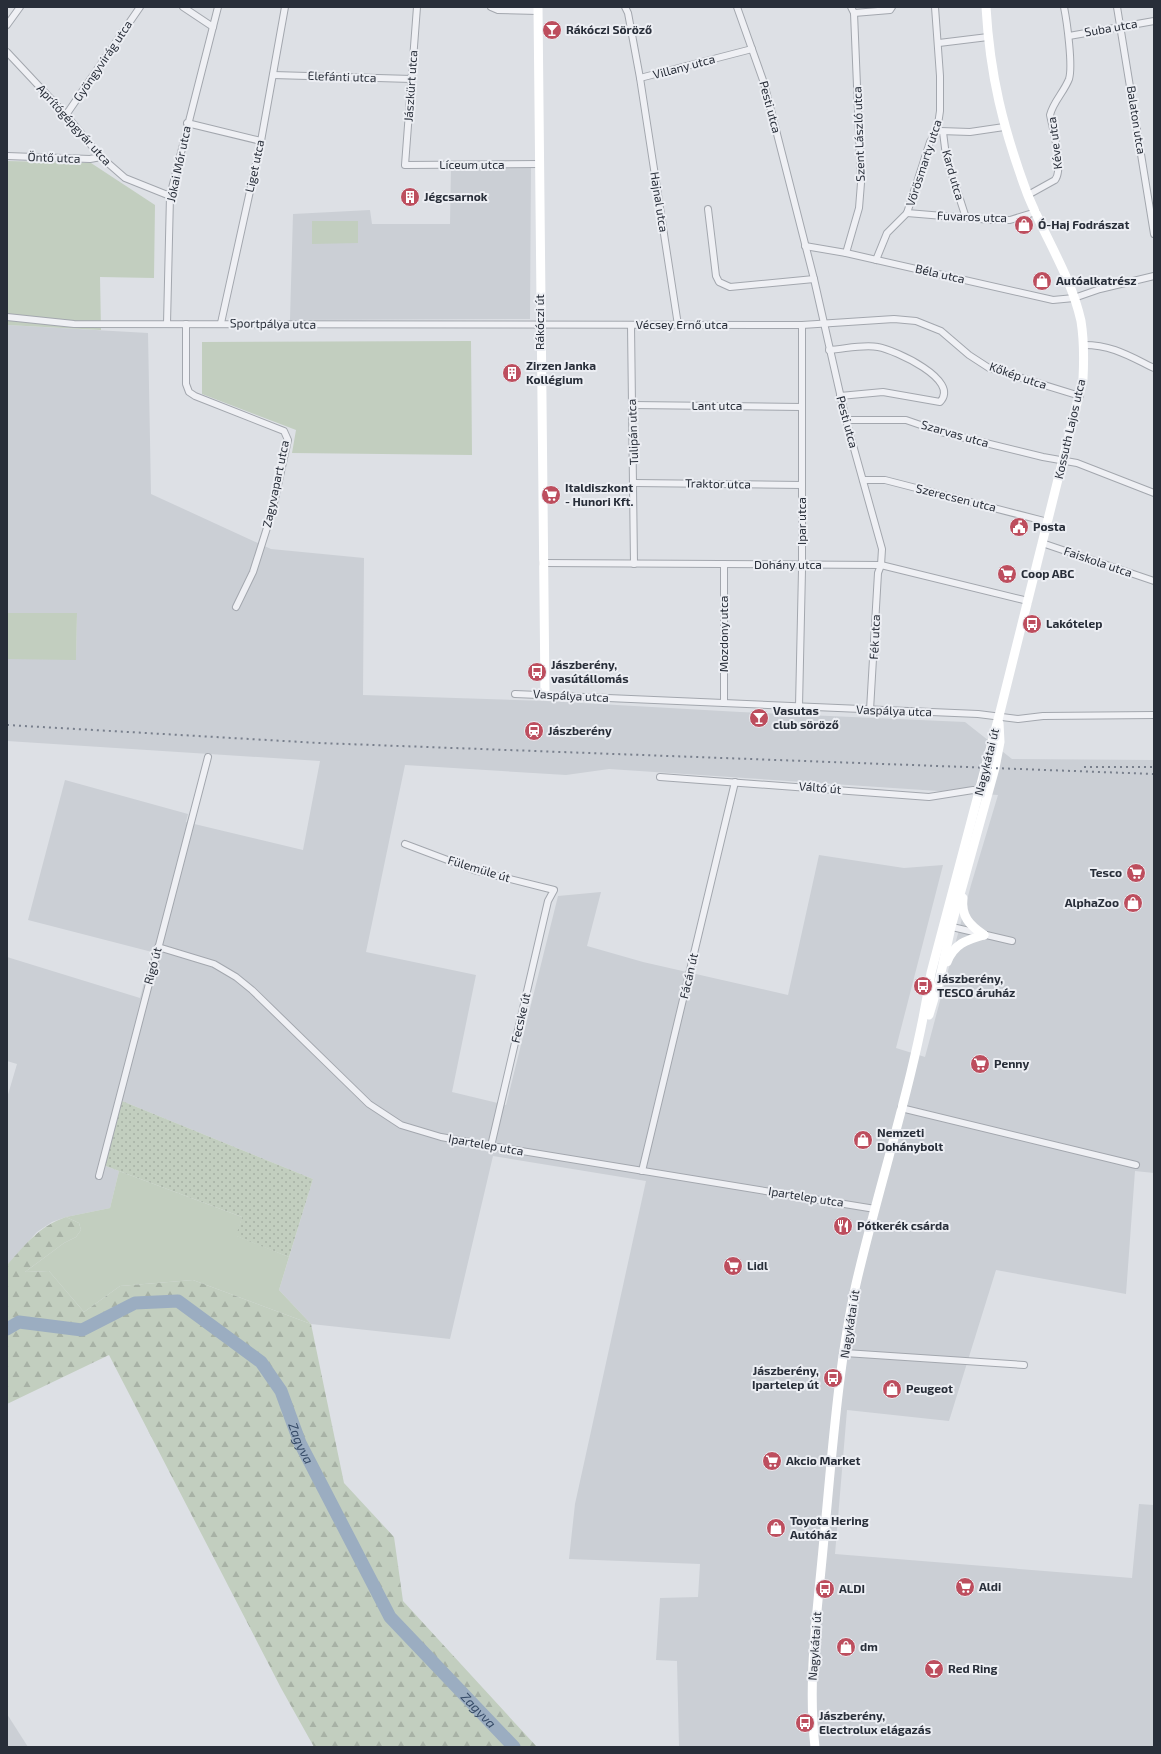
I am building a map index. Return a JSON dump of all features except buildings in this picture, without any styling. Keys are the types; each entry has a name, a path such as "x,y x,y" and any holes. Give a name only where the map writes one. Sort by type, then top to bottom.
{"street":[{"path":"7,24 20,7"},
{"name":"Gyöngyvirág utca","path":"66,115 140,7"},
{"path":"183,7 213,27"},
{"name":"Jókai Mór utca","path":"167,324 170,196 187,123 218,7"},
{"name":"Liget utca","path":"221,323 261,141 285,7"},
{"name":"Jászkürt utca","path":"405,165 417,7"},
{"path":"491,7 498,10 538,9"},
{"name":"Villany utca","path":"625,7 628,13 640,78 752,49"},
{"name":"Pesti utca","path":"737,7 764,83 814,279 846,420 882,549 881,565"},
{"name":"Szent László utca","path":"846,253 859,208 861,183 854,13 851,7"},
{"path":"854,13 890,10 892,7"},
{"name":"Vörösmarty utca","path":"876,260 887,233 907,213 930,142 940,131 939,43 935,7"},
{"name":"Kossuth Lajos utca","path":"986,7 992,72 1004,127 1028,195 1074,298 1081,322 1084,345 1083,379 1080,396 999,716"},
{"name":"Kéve utca","path":"1028,195 1055,180 1058,176 1058,158 1050,115 1051,109 1066,87 1070,76 1069,36 1064,7"},
{"name":"Balaton utca","path":"1117,7 1154,234"},
{"name":"Rákóczi út","path":"538,9 540,325 545,695"},
{"name":"Suba utca","path":"1069,36 1154,20"},
{"path":"939,43 988,37"},
{"name":"Aprítógépgyár utca","path":"7,52 66,115 100,157 125,178 170,196"},
{"name":"Elefánti utca","path":"273,75 412,79"},
{"name":"Hajnal utca","path":"640,78 678,325"},
{"path":"187,123 261,141"},
{"path":"940,131 970,132 1004,127"},
{"name":"Kard utca","path":"940,131 946,156 966,218"},
{"name":"Öntő utca","path":"7,156 90,159 100,157"},
{"name":"Líceum utca","path":"405,165 539,164"},
{"path":"708,209 716,276 724,285 730,287 814,279"},
{"name":"Fuvaros utca","path":"907,213 920,216 1010,220 1036,212"},
{"name":"Béla utca","path":"805,246 846,253 1053,300 1074,298 1100,289 1154,276"},
{"name":"Sportpálya utca","path":"7,317 74,324 221,323 540,325"},
{"name":"Kőkép utca","path":"824,323 894,319 916,321 941,331 969,355 989,368 1080,396"},
{"name":"Vécsey Ernő utca","path":"540,325 802,325 824,323"},
{"name":"Zagyvapart utca","path":"186,324 186,384 189,392 195,396 284,431 288,440 272,512 253,572 236,607"},
{"name":"Tulipán utca","path":"631,325 634,564"},
{"name":"Ipar utca","path":"799,706 802,564 802,325"},
{"path":"1084,345 1101,345 1113,348 1154,368"},
{"path":"829,350 870,346 897,352 933,374 944,386 945,392 940,402 883,392 840,396"},
{"name":"Lant utca","path":"632,405 802,407"},
{"name":"Szarvas utca","path":"846,420 906,420 941,432 1042,457 1077,463 1154,493"},
{"name":"Szerecsen utca","path":"863,480 885,480 1048,522"},
{"name":"Traktor utca","path":"634,483 802,485"},
{"name":"Faiskola utca","path":"1042,543 1154,581"},
{"name":"Dohány utca","path":"543,563 881,565 1028,601"},
{"name":"Mozdony utca","path":"724,565 724,703"},
{"name":"Fék utca","path":"870,710 878,573 881,565"},
{"name":"Vaspálya utca","path":"515,694 799,706 999,716 1018,719 1043,716 1154,715"},
{"name":"Nagykátai út","path":"815,1747 811,1699 816,1627 832,1455 845,1353 856,1286 999,716"},
{"name":"Nagykátai út","path":"909,1074 939,982 947,926 964,882 994,768 1000,742 999,716"},
{"name":"Rigó út","path":"99,1176 208,757"},
{"name":"Váltó út","path":"660,777 929,797 979,791"},
{"name":"Fácán út","path":"642,1170 735,782"},
{"name":"Fülemüle út","path":"405,844 474,870 554,890"},
{"path":"964,882 962,906 965,918 972,927 984,935"},
{"name":"Fecske út","path":"491,1146 548,901 554,890"},
{"path":"947,926 1012,941"},
{"path":"939,982 950,953 958,944 984,935"},
{"name":"Ipartelep utca","path":"158,947 214,964 236,976 369,1104 401,1124 441,1137 491,1146 875,1209"},
{"path":"901,1108 1136,1165"},
{"path":"845,1353 1024,1365"}],"shaded area":[{"path":"451,168 531,168 530,319 290,320 293,214 370,210 372,224 450,224"},
{"path":"7,325 148,333 151,494 271,549 364,558 363,695 546,701 740,712 965,722 1012,759 1154,760 1154,1173 1135,1171 1126,1294 996,1270 949,1421 847,1410 835,1554 1132,1578 1139,1504 1154,1505 1154,1747 679,1747 677,1661 656,1660 660,1598 698,1597 700,1564 569,1559 575,1504 646,1181 493,1156 450,1339 311,1324 279,1290 313,1179 122,1101 103,1165 119,1171 110,1208 66,1217 52,1222 37,1232 7,1265 7,1098 17,1064 7,1061 7,957 140,998 152,952 28,920 65,780 188,814 186,822 303,850 320,761 7,741 7,659 76,659 77,614 7,613","holes":["405,765 566,775 609,769 998,795 971,885 925,1057 896,1048 943,865 904,868 819,855 788,995 643,962 587,946 601,892 558,896 506,1105 452,1092 476,975 366,952"]},
{"path":"7,1714 28,1747 7,1747"}],"green space":[{"path":"7,161 91,163 155,205 154,278 100,277 101,330 7,325"},
{"path":"312,221 358,221 358,243 312,244"},
{"path":"471,341 472,455 292,453 296,430 202,394 202,342"},
{"path":"7,613 77,613 76,660 7,659"},
{"path":"122,1101 313,1179 289,1257 236,1236 242,1217 103,1165"},
{"path":"119,1171 242,1217 237,1236 289,1257 279,1290 311,1324 193,1280 120,1286 84,1312 49,1271 25,1272 64,1243 76,1237 81,1230 79,1223 66,1217 110,1208"},
{"path":"66,1217 79,1223 81,1230 76,1237 64,1243 25,1272 49,1271 84,1312 120,1286 193,1280 311,1324 344,1483 394,1537 403,1601 537,1747 314,1747 281,1688 109,1355 7,1404 7,1265 40,1231 56,1221"}],"waterway":[{"name":"Zagyva","path":"7,1329 19,1322 82,1330 135,1303 178,1301 261,1362 281,1391 300,1443 390,1617 514,1747"}],"railway":[{"path":"7,725 319,743 1154,774"},
{"path":"1084,767 1154,767"}],"place":[{"name":"Rákóczi Söröző","path":"552,30"},
{"name":"Jégcsarnok","path":"410,197"},
{"name":"Ó-Haj Fodrászat","path":"1024,225"},
{"name":"Autóalkatrész","path":"1042,281"},
{"name":"Zirzen Janka Kollégium","path":"512,373"},
{"name":"Italdiszkont - Hunori Kft.","path":"551,495"},
{"name":"Posta","path":"1019,527"},
{"name":"Coop ABC","path":"1007,574"},
{"name":"Lakótelep","path":"1032,624"},
{"name":"Jászberény, vasútállomás","path":"537,672"},
{"name":"Vasutas club söröző","path":"759,718"},
{"name":"Jászberény","path":"534,731"},
{"name":"Tesco","path":"1136,873"},
{"name":"AlphaZoo","path":"1133,903"},
{"name":"Jászberény, TESCO áruház","path":"923,986"},
{"name":"Penny","path":"980,1064"},
{"name":"Nemzeti Dohánybolt","path":"863,1140"},
{"name":"Pótkerék csárda","path":"843,1226"},
{"name":"Lidl","path":"733,1266"},
{"name":"Jászberény, Ipartelep út","path":"833,1378"},
{"name":"Peugeot","path":"892,1389"},
{"name":"Akcio Market","path":"772,1461"},
{"name":"Toyota Hering Autóház","path":"776,1528"},
{"name":"Aldi","path":"965,1587"},
{"name":"ALDI","path":"825,1589"},
{"name":"dm","path":"846,1647"},
{"name":"Red Ring","path":"934,1669"},
{"name":"Jászberény, Electrolux elágazás","path":"805,1723"}]}
